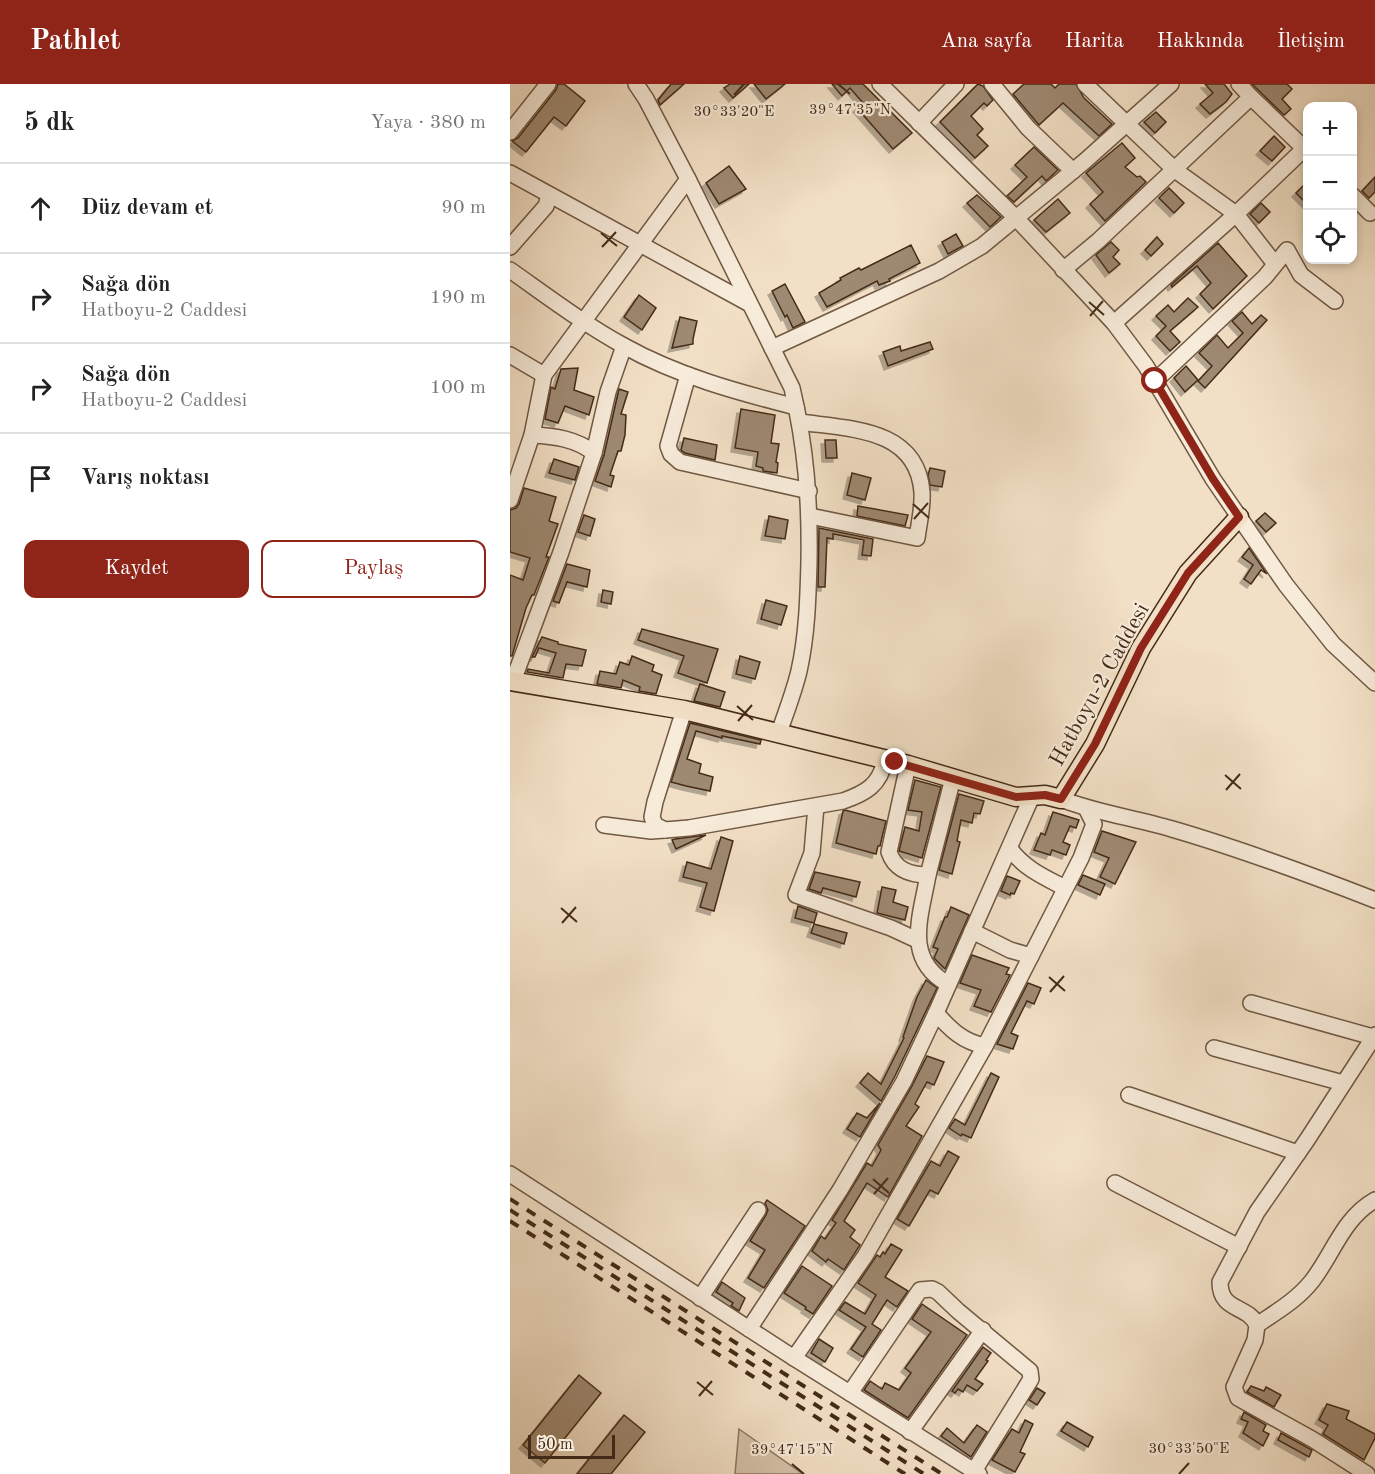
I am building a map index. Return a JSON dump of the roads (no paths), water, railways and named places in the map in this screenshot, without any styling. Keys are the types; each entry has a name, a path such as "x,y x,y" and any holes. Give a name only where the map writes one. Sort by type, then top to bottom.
{"main road":[{"name":"Hatboyu-2 Caddesi","path":"511,681 684,710 908,765 1016,797 1045,795 1061,799 1095,744 1141,648 1188,573 1239,517"}],"street":[{"path":"510,132 548,84"},
{"path":"636,84 688,178 792,388 798,414 809,490 810,516 806,634 798,674 779,733"},
{"path":"880,84 1016,218 1114,323 1155,381 1213,479 1286,585 1334,644 1375,683"},
{"path":"919,123 956,84"},
{"path":"992,84 1029,128 1073,171"},
{"path":"1085,84 1175,170 1236,214 1275,264"},
{"path":"772,348 939,271 982,246 1073,171 1171,84"},
{"path":"1239,84 1303,147"},
{"path":"1064,270 1175,170 1251,97"},
{"path":"1114,323 1303,153"},
{"path":"510,173 748,303"},
{"path":"510,500 532,435 544,375 688,178"},
{"path":"510,247 546,206 549,195"},
{"path":"1357,199 1370,213"},
{"path":"1155,381 1209,331 1287,250 1301,275 1335,301"},
{"path":"510,270 624,346 688,375 798,414 894,442 913,459 922,493 916,538 810,516"},
{"path":"511,681 561,552 594,453 608,392 624,346"},
{"path":"510,355 544,375"},
{"path":"688,375 668,446 675,459 709,470 809,490"},
{"path":"532,435 572,440 584,445 594,453"},
{"path":"665,830 655,825 652,817 684,710"},
{"path":"604,825 651,831 690,828 816,806 863,794 877,781 885,760"},
{"path":"908,765 889,852 892,863 900,868 918,875 928,875"},
{"path":"948,984 936,977 928,967 917,940 928,875 953,778"},
{"path":"749,1329 868,1143 904,1081 1032,796"},
{"path":"1061,799 1086,808 1157,824 1230,846 1375,900"},
{"path":"816,806 812,853 796,895 891,928 917,940"},
{"path":"794,1358 865,1256 985,1046 1081,858 1094,824 1086,808"},
{"path":"1010,849 1018,861 1029,869 1065,888"},
{"path":"972,931 1010,950 1031,956"},
{"path":"1251,1003 1374,1036 1266,1199 1222,1277 1220,1288 1226,1302 1250,1315 1257,1325 1256,1340 1234,1387 1238,1398 1312,1439 1367,1474"},
{"path":"936,1013 962,1038 975,1045 985,1046"},
{"path":"1214,1048 1343,1083"},
{"path":"1129,1095 1298,1153"},
{"path":"510,1174 700,1298 910,1432 977,1473 1031,1379 1030,1371 932,1288 920,1290 850,1393"},
{"path":"1115,1183 1239,1247"},
{"path":"1257,1325 1301,1294 1348,1223 1362,1208 1375,1200"},
{"path":"700,1298 758,1210"},
{"path":"910,1432 983,1330"}],"railway":[{"path":"510,1199 942,1474"},
{"path":"510,1210 924,1474"},
{"path":"510,1221 905,1474"}]}
